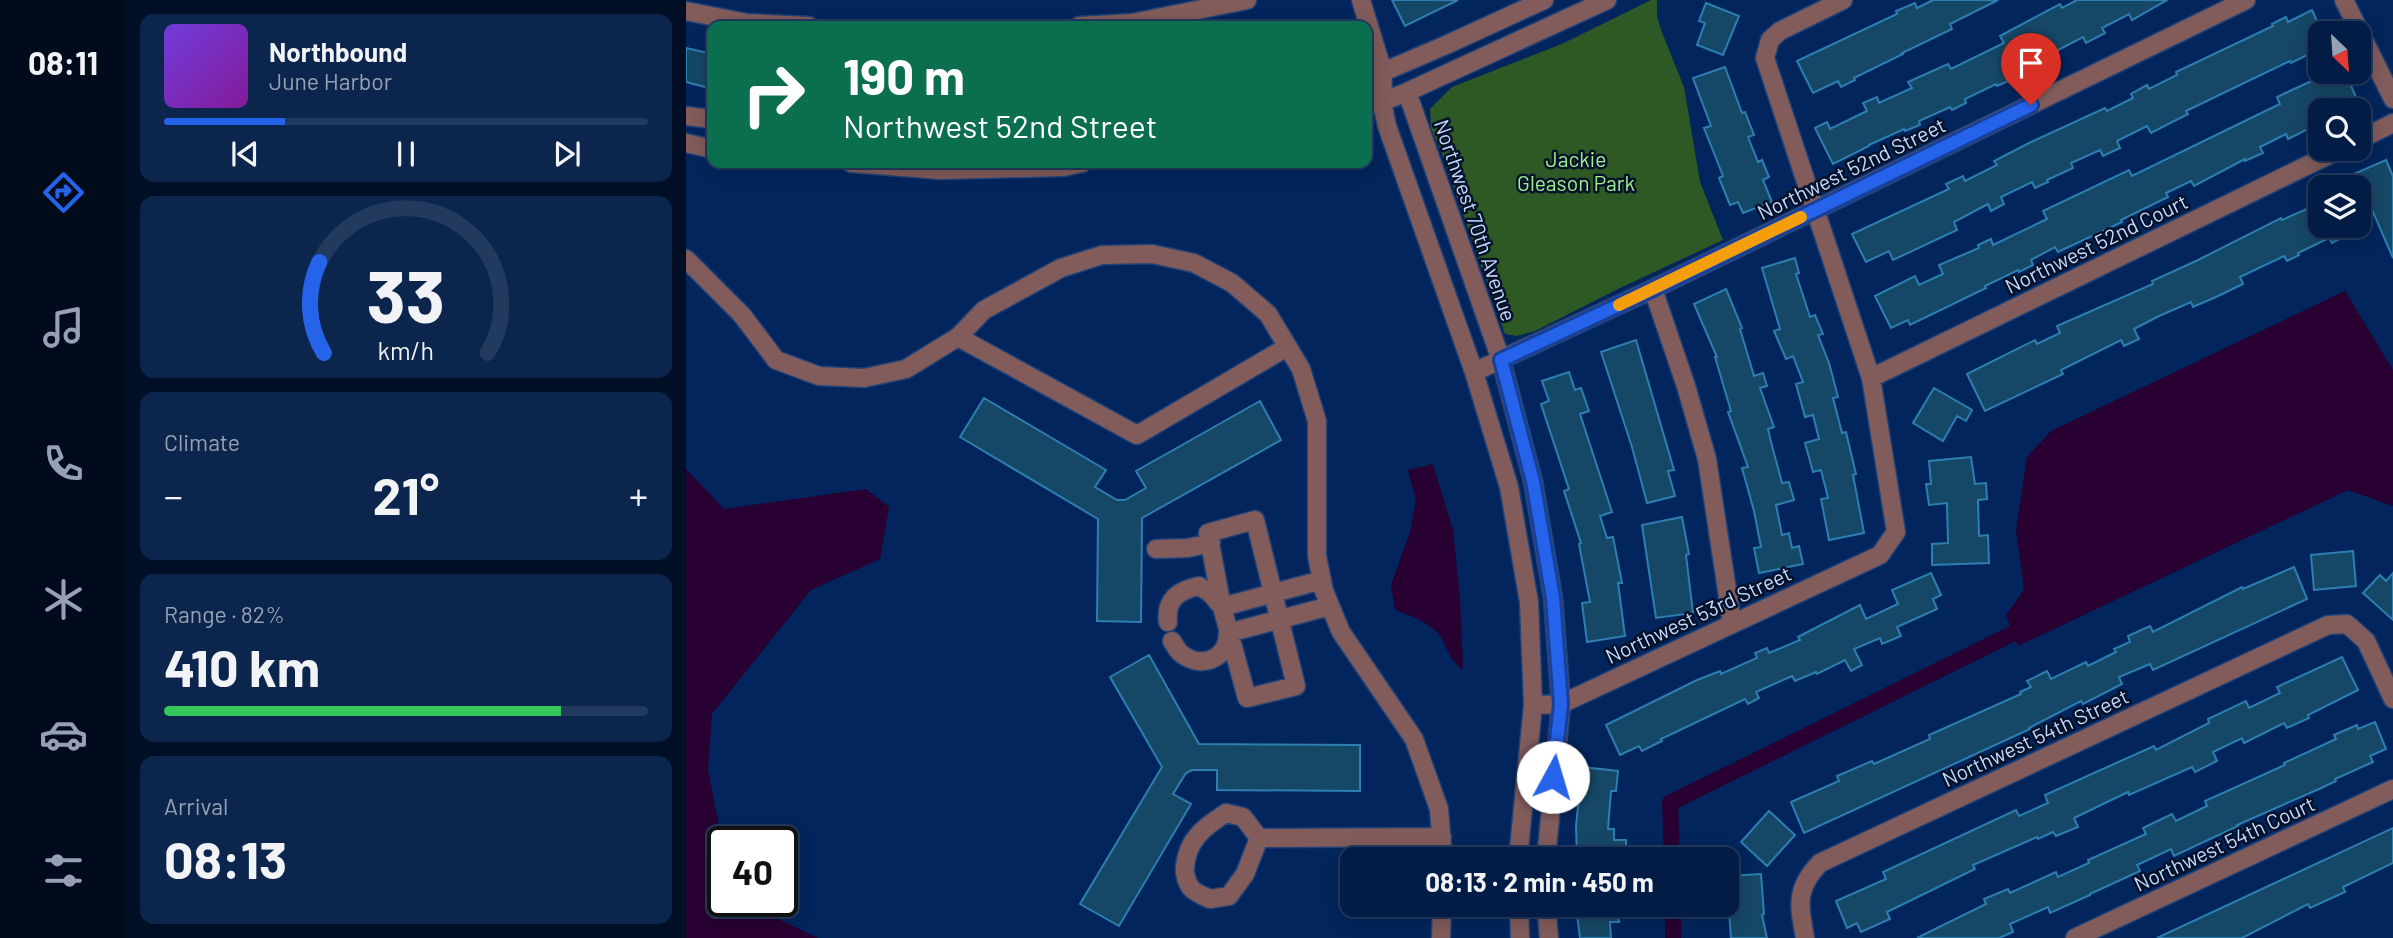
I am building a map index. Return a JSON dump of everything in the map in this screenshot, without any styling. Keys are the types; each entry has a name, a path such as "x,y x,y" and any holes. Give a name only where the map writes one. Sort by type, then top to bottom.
{"street":[{"path":"1142,21 1247,0"},
{"path":"1361,0 1365,21"},
{"path":"1375,74 1544,0"},
{"path":"1374,104 1407,92 1607,0"},
{"path":"1843,0 1780,31 1770,40 1765,58 1871,378"},
{"name":"Northwest 52nd Street","path":"1474,372 1815,211 2246,0"},
{"path":"2344,0 2393,99"},
{"path":"686,10 738,21"},
{"path":"1375,74 1407,92"},
{"path":"1375,74 1374,104 1387,126 1474,372 1509,487 1529,601 1533,705 1519,847"},
{"name":"Northwest 70th Avenue","path":"1407,92 1501,360 1533,481 1553,598 1561,704 1547,847"},
{"path":"686,116 707,118"},
{"path":"2371,134 2393,123"},
{"path":"686,143 707,148"},
{"name":"Northwest 52nd Court","path":"1871,378 2316,161"},
{"path":"916,168 1022,168"},
{"path":"686,259 742,315 776,360 819,376 864,378 906,369 958,337 984,310 1060,268 1102,255 1152,254 1194,263 1233,283 1268,314 1301,369 1317,421 1317,556 1322,580 1341,632 1414,739 1439,809 1442,847"},
{"path":"1653,289 1707,459 1732,623"},
{"path":"958,337 1137,435 1287,346"},
{"name":"Northwest 53rd Street","path":"1533,705 1561,704 1880,555 1896,533 1871,378"},
{"path":"1255,520 1297,686 1247,698 1228,633 1210,543 1208,533 1255,520"},
{"path":"1156,549 1188,548 1210,543"},
{"path":"1222,607 1322,580"},
{"path":"1168,622 1172,600 1183,590 1199,586 1210,593 1222,607"},
{"path":"1228,633 1330,606"},
{"name":"Northwest 54th Street","path":"1805,938 1799,900 1807,876 1820,863 2328,625 2347,624 2366,641 2393,699"},
{"path":"1172,641 1181,654 1197,662 1211,661 1222,654 1228,643 1228,633"},
{"name":"Northwest 54th Court","path":"2075,938 2393,789"},
{"path":"1226,813 1243,817 1259,838 1245,874 1229,896 1210,899 1191,888 1184,873 1186,854 1195,837 1209,824 1226,813"},
{"path":"1259,838 1441,837"},
{"path":"1441,938 1442,917"},
{"path":"1519,917 1520,938"},
{"path":"1547,917 1549,938"}],"green space":[{"name":"Jackie Gleason Park","path":"1651,0 1657,0 1661,30 1684,87 1700,182 1723,240 1535,331 1517,336 1505,334 1431,128 1430,109 1452,87 1564,43"}],"shaded area":[{"path":"2345,291 2393,370 2393,506 2348,490 2018,646 2006,615 2024,590 2016,530 2027,457 2051,431"},
{"path":"1433,464 1453,530 1460,598 1463,669 1455,663 1440,636 1431,627 1395,610 1391,585 1410,532 1416,500 1408,470"},
{"path":"686,469 724,509 866,489 889,507 880,559 811,590 712,714 708,770 719,826 707,826 707,917 774,917 818,938 686,938"}],"building":[{"path":"1392,0 1458,0 1405,26"},
{"path":"1933,0 1998,0 1950,24 1952,29 1854,78 1855,80 1841,87 1838,81 1813,93 1797,61 1897,14 1896,11 1915,3 1917,8"},
{"path":"2077,0 2167,0 2132,20 2129,14 2102,28 2105,33 2086,43 2083,37 2011,75 2013,79 1965,99 1966,103 1919,121 1920,125 1905,131 1904,129 1833,164 1815,128 1827,122 1830,129 1867,111 1863,103 1877,97 1879,103 1912,88 1908,82 1948,64 1951,69 2004,43 2000,36 2060,4 2062,8"},
{"path":"1706,3 1739,16 1723,55 1697,45 1705,23 1699,21"},
{"path":"2312,10 2317,21 2308,21 2308,55 2186,111 2188,114 2151,133 2147,126 2117,141 2120,148 2103,156 2100,150 2071,163 2073,168 2047,180 2048,182 2035,188 2032,182 2001,197 2004,204 1991,211 1988,204 1954,222 1957,230 1893,260 1889,251 1866,262 1852,234 1949,189 1946,184 1963,176 1965,181 1997,165 1994,161 2029,143 2133,98 2131,94 2147,85 2149,89 2177,75 2176,72 2273,26 2272,24 2286,17 2288,22"},
{"path":"686,48 707,53 707,88 686,82"},
{"path":"1725,67 1742,113 1745,112 1754,135 1748,137 1758,162 1762,160 1769,177 1763,180 1772,202 1743,213 1738,202 1730,205 1719,178 1723,176 1704,128 1711,126 1693,78"},
{"path":"2308,83 2350,84 2356,98 2308,98 2308,129 2288,139 2286,134 2260,147 2263,153 2245,159 2194,186 2191,181 2166,193 2168,197 2058,252 2055,247 2031,260 2033,265 1985,286 1986,288 1910,325 1908,320 1891,328 1875,296 1915,276 1919,285 1943,274 1939,265 1979,248 1978,245 1991,239 1993,245 2047,219 2043,211 2129,170 2132,176 2280,104 2277,97"},
{"path":"2386,160 2393,176 2393,258 2371,207 2371,175 2356,173"},
{"path":"2308,208 2308,238 2329,238 2287,261 2284,256 2240,277 2243,284 2216,297 2193,307 2191,302 2159,316 2134,329 2139,339 2124,346 2121,340 2061,370 2063,374 1985,411 1967,374 2035,340 2037,344 2060,333 2057,326 2153,284 2152,281 2281,218 2282,220"},
{"path":"2329,238 2341,238 2332,243"},
{"path":"1795,258 1799,273 1796,274 1810,317 1815,315 1823,334 1818,335 1829,363 1838,397 1833,398 1842,433 1846,432 1856,474 1853,475 1864,533 1829,540 1821,499 1828,498 1821,470 1813,472 1805,443 1819,439 1813,415 1805,417 1796,384 1803,382 1793,356 1786,359 1774,331 1780,329 1762,268"},
{"path":"1726,289 1742,328 1740,329 1754,376 1763,373 1767,386 1760,388 1774,427 1768,429 1771,442 1782,483 1789,482 1794,500 1776,505 1782,535 1789,533 1792,548 1799,546 1803,564 1759,573 1754,548 1761,547 1742,468 1748,467 1728,412 1731,411 1717,357 1694,304"},
{"path":"1636,340 1674,470 1668,471 1675,496 1647,503 1601,352"},
{"path":"1569,372 1575,390 1581,388 1589,411 1580,414 1612,512 1600,516 1607,538 1613,537 1622,583 1618,583 1625,636 1587,642 1582,603 1590,602 1579,544 1581,543 1564,491 1569,489 1541,404 1549,401 1542,381"},
{"path":"1934,388 1972,410 1966,421 1957,416 1943,441 1913,423"},
{"path":"984,398 1106,470 1095,487 1117,500 1125,500 1146,488 1136,471 1260,401 1281,440 1142,518 1141,622 1097,621 1098,519 960,437"},
{"path":"1971,457 1975,484 1986,483 1987,499 1978,500 1979,536 1988,535 1989,563 1932,565 1932,544 1948,543 1947,503 1929,505 1926,484 1931,484 1929,461"},
{"path":"1682,517 1689,554 1686,555 1693,613 1656,618 1642,525"},
{"path":"2353,551 2356,586 2314,590 2311,555"},
{"path":"2294,567 2307,599 2153,670 2150,664 2119,677 2122,684 2083,704 2081,701 2030,729 1804,833 1791,802 1839,781 1837,776 1872,761 1874,764 1930,739 1929,735 2021,694 2020,692 2031,687 2027,681 2047,671 2051,679 2086,662 2088,666 2130,642 2128,636 2150,626 2153,632 2242,587 2243,589"},
{"path":"1931,573 1941,595 1933,599 1937,609 1897,627 1901,636 1882,644 1880,638 1854,649 1862,665 1851,671 1845,660 1795,681 1792,676 1756,692 1759,698 1748,704 1745,699 1661,739 1662,741 1642,751 1639,746 1620,755 1606,725 1697,680 1720,671 1721,674 1757,658 1755,653 1767,648 1769,653 1800,640 1798,637 1860,605 1866,619 1898,604 1892,590"},
{"path":"2393,573 2393,620 2363,593 2380,575 2386,581"},
{"path":"1149,655 1199,744 1360,745 1360,791 1217,790 1217,770 1192,770 1186,773 1173,794 1191,804 1119,926 1080,904 1162,767 1110,677"},
{"path":"2342,657 2358,690 2308,715 2309,718 2287,728 2284,723 2244,743 2242,738 2213,752 2217,761 2195,772 2192,767 2129,795 2128,792 2074,818 2078,827 2056,836 2053,832 2038,839 2037,837 1973,865 1975,869 1887,912 1890,919 1861,932 1857,923 1847,928 1836,901 1886,879 1883,872 2016,810 2019,816 2048,803 2045,795 2154,746 2156,750 2209,723 2208,719 2246,701 2249,708 2280,693 2277,687"},
{"path":"2375,722 2386,749 2370,756 2373,762 2335,779 2336,781 2174,856 2171,849 2137,865 2140,871 2050,913 2048,907 2010,924 2013,932 1999,938 1917,938 1986,904 1984,899 2008,889 2010,893 2056,872 2058,877 2089,863 2088,860 2146,834 2143,828 2172,814 2176,821 2207,806 2205,801 2336,739 2334,735 2357,725 2358,729"},
{"path":"1582,767 1618,771 1616,791 1611,791 1608,829 1614,829 1614,840 1626,840 1626,847 1577,847"},
{"path":"1769,811 1795,835 1767,866 1741,842"},
{"path":"2393,828 2393,863 2343,887 2345,892 2310,908 2308,904 2242,938 2157,938"},
{"path":"1761,874 1762,915 1767,938 1731,938 1730,917 1739,917 1739,875"},
{"path":"1577,917 1618,917 1619,922 1610,922 1611,938 1580,938"}],"waterway":[{"path":"1672,847 1670,803 2032,624"},
{"path":"1673,917 1673,938"}],"slow traffic":[{"path":"1619,305 1801,217"}],"route":[{"path":"1553,777 1561,704 1553,598 1533,481 1501,360 2031,105"}]}
